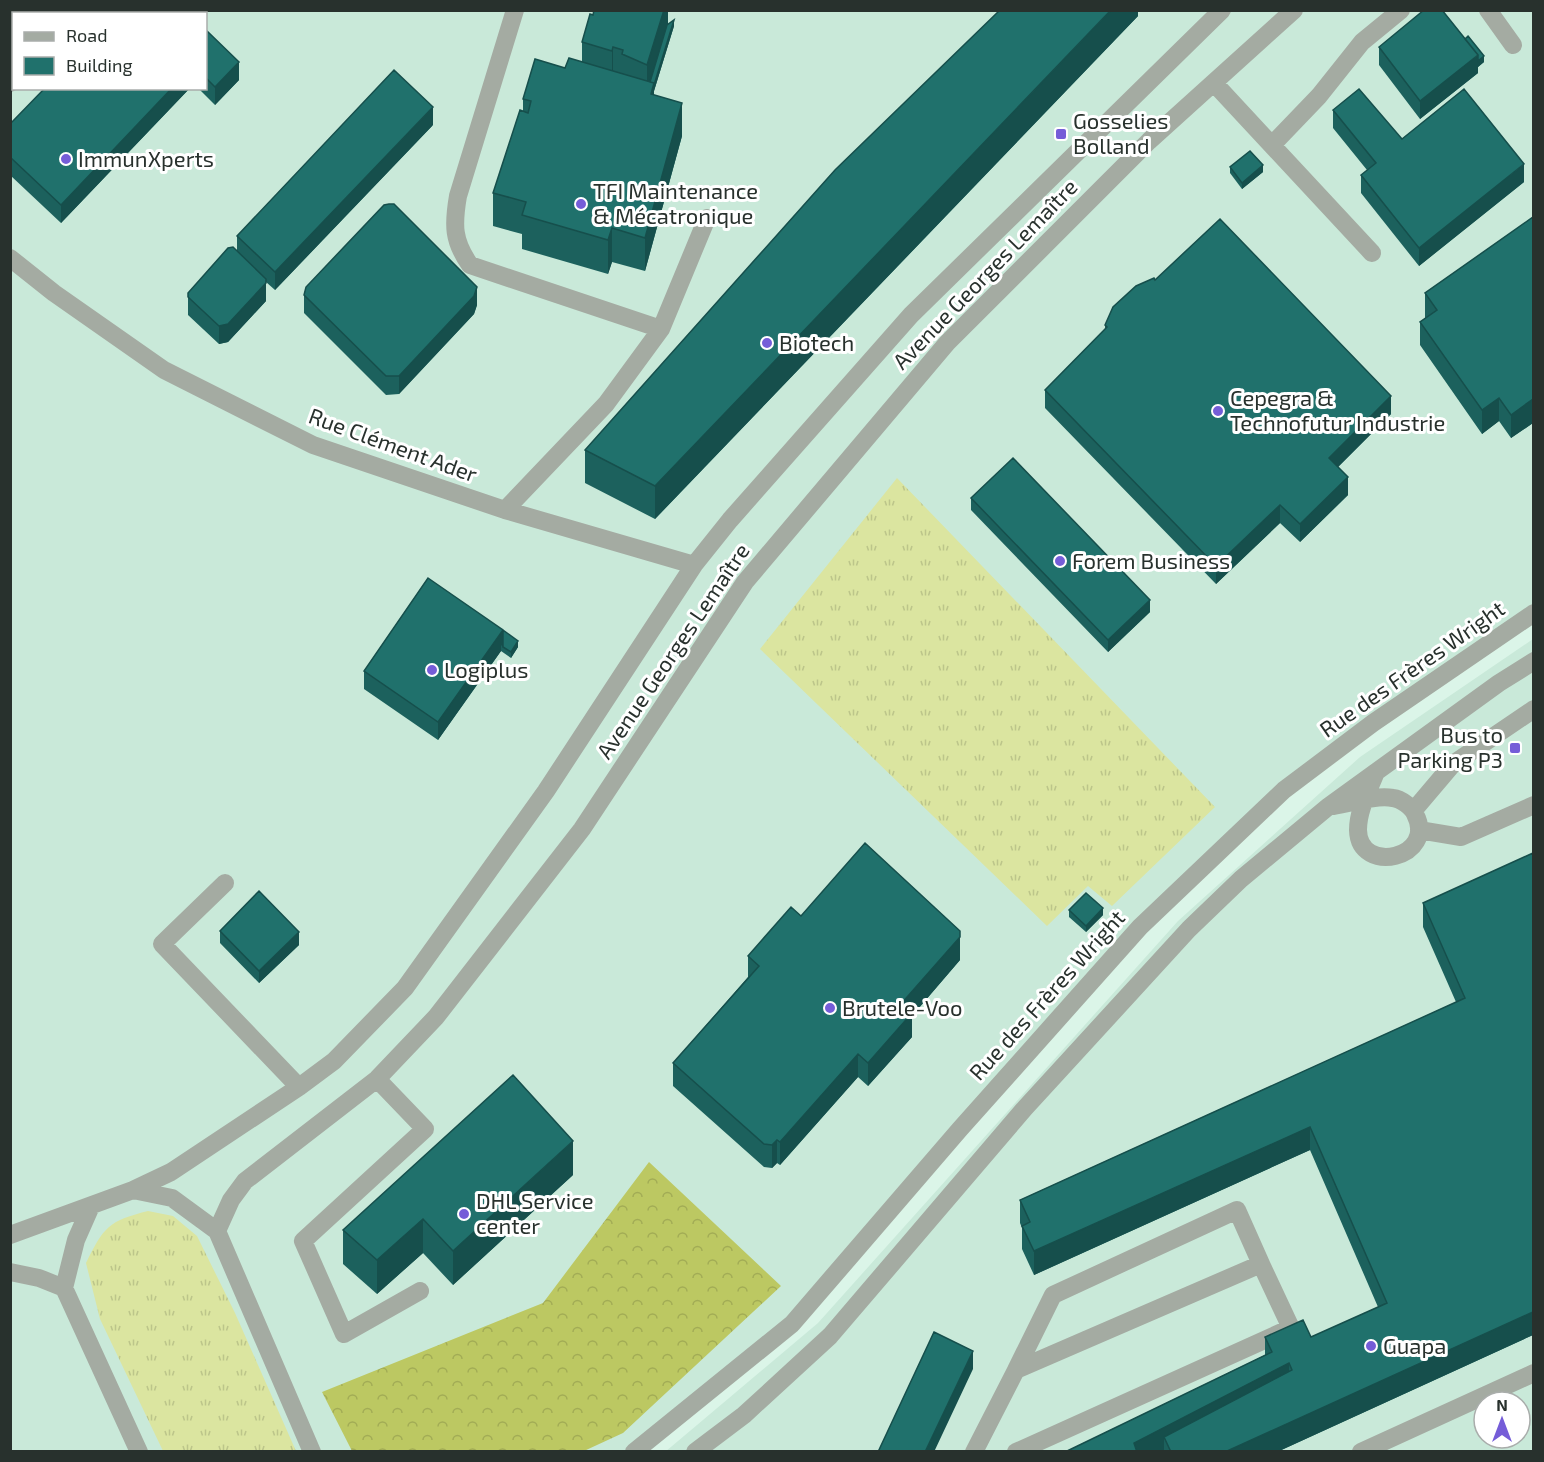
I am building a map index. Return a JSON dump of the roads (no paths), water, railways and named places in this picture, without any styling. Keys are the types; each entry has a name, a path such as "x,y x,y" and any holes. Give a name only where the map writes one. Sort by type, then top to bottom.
{"street":[{"path":"515,10 458,196 453,220 459,249 470,266 661,329"},
{"name":"Avenue Georges Lemaître","path":"10,1235 133,1190 171,1172 334,1061 405,988 546,791 694,565 730,520 911,315 1222,10"},
{"name":"Avenue Georges Lemaître","path":"217,1231 231,1200 245,1181 377,1079 436,1017 582,828 745,582 902,394 947,343 1149,141 1294,10"},
{"path":"1272,145 1319,96 1362,42 1401,10"},
{"path":"1488,10 1513,45"},
{"path":"1214,83 1372,253"},
{"path":"505,510 606,404 661,329 707,218"},
{"name":"Rue Clément Ader","path":"10,258 54,293 164,370 313,445 505,510 694,565"},
{"name":"Rue des Frères Wright","path":"634,1452 792,1324 960,1129 1140,927 1284,790 1373,723 1533,612"},
{"path":"695,1452 744,1415 830,1336 1025,1108 1189,929 1241,879 1329,806 1533,661"},
{"path":"1413,810 1453,764 1533,710"},
{"path":"1329,806 1364,801 1397,798 1413,810 1419,830 1411,848 1403,854 1393,858 1373,854 1366,848 1358,830 1364,801 1376,772"},
{"path":"1419,830 1461,837 1533,805"},
{"path":"225,883 162,944 299,1087"},
{"path":"377,1079 425,1129 303,1241 344,1334 420,1291"},
{"path":"133,1190 172,1198 217,1231 312,1452"},
{"path":"91,1206 76,1240 64,1288 140,1452"},
{"path":"974,1452 1053,1295 1236,1210 1291,1328 1016,1452"},
{"path":"1016,1370 1261,1264"},
{"path":"10,1272 39,1278 64,1288"},
{"path":"1361,1452 1533,1373"}],"place":[{"name":"Gosselies Bolland","path":"1061,134"},
{"name":"ImmunXperts","path":"66,159"},
{"name":"TFI Maintenance & Mécatronique","path":"581,204"},
{"name":"Biotech","path":"767,343"},
{"name":"Cepegra & Technofutur Industrie","path":"1218,411"},
{"name":"Forem Business","path":"1060,561"},
{"name":"Logiplus","path":"432,670"},
{"name":"Bus to Parking P3","path":"1515,748"},
{"name":"Brutele-Voo","path":"830,1008"},
{"name":"DHL Service center","path":"464,1214"},
{"name":"Guapa","path":"1371,1346"}]}
